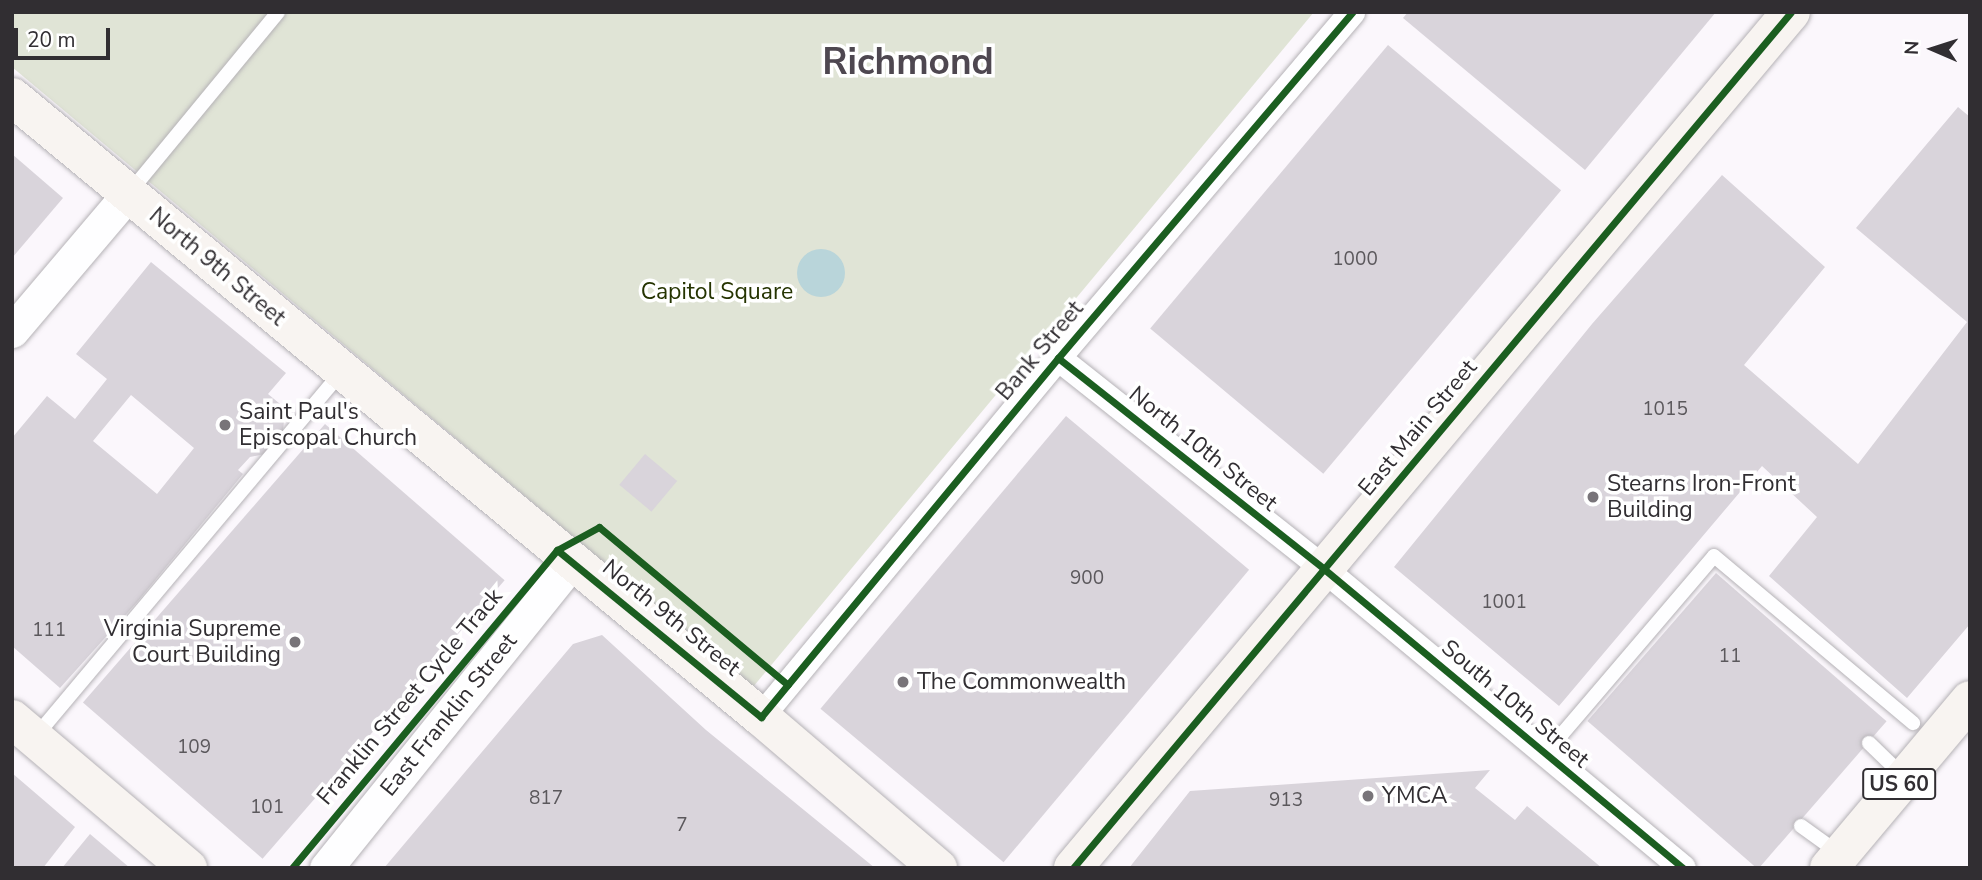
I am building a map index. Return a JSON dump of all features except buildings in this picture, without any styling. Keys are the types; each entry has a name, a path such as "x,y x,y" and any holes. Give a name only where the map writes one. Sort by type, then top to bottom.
{"main road":[{"name":"East Main Street","path":"1073,868 1791,12"},
{"name":"North 9th Street","path":"12,97 761,717 938,868"},
{"name":"US 60","path":"1835,861 1970,700"},
{"path":"20,729 188,868"}],"street":[{"name":"Bank Street","path":"761,717 1058,358 1352,12"},
{"path":"12,331 128,194"},
{"name":"North 10th Street","path":"1058,358 1324,569"},
{"name":"East Franklin Street","path":"326,868 572,562"},
{"name":"South 10th Street","path":"1324,569 1683,868"}],"lane":[{"path":"128,194 278,12"},
{"path":"20,729 342,372"},
{"path":"1545,754 1696,588 1714,556 1913,723"},
{"path":"1868,743 1904,777"},
{"path":"1801,826 1835,861"}],"green space":[{"name":"Capitol Square","path":"12,12 1314,12 753,687 12,67"}],"water":[{"path":"821,249 838,256 845,273 838,290 821,297 804,290 797,273 804,256"}],"cycle path":[{"path":"557,550 761,717 1058,358 1352,12"},
{"path":"1073,868 1791,12"},
{"path":"1058,358 1324,569 1683,868"},
{"name":"Franklin Street Cycle Track","path":"292,868 557,550 599,527 788,685"}],"place":[{"name":"Saint Paul's Episcopal Church","path":"225,425"},
{"name":"Stearns Iron-Front Building","path":"1593,497"},
{"name":"Virginia Supreme Court Building","path":"295,642"},
{"name":"The Commonwealth","path":"903,682"},
{"name":"YMCA","path":"1368,796"}],"district":[{"name":"Richmond","path":"908,62"}]}
